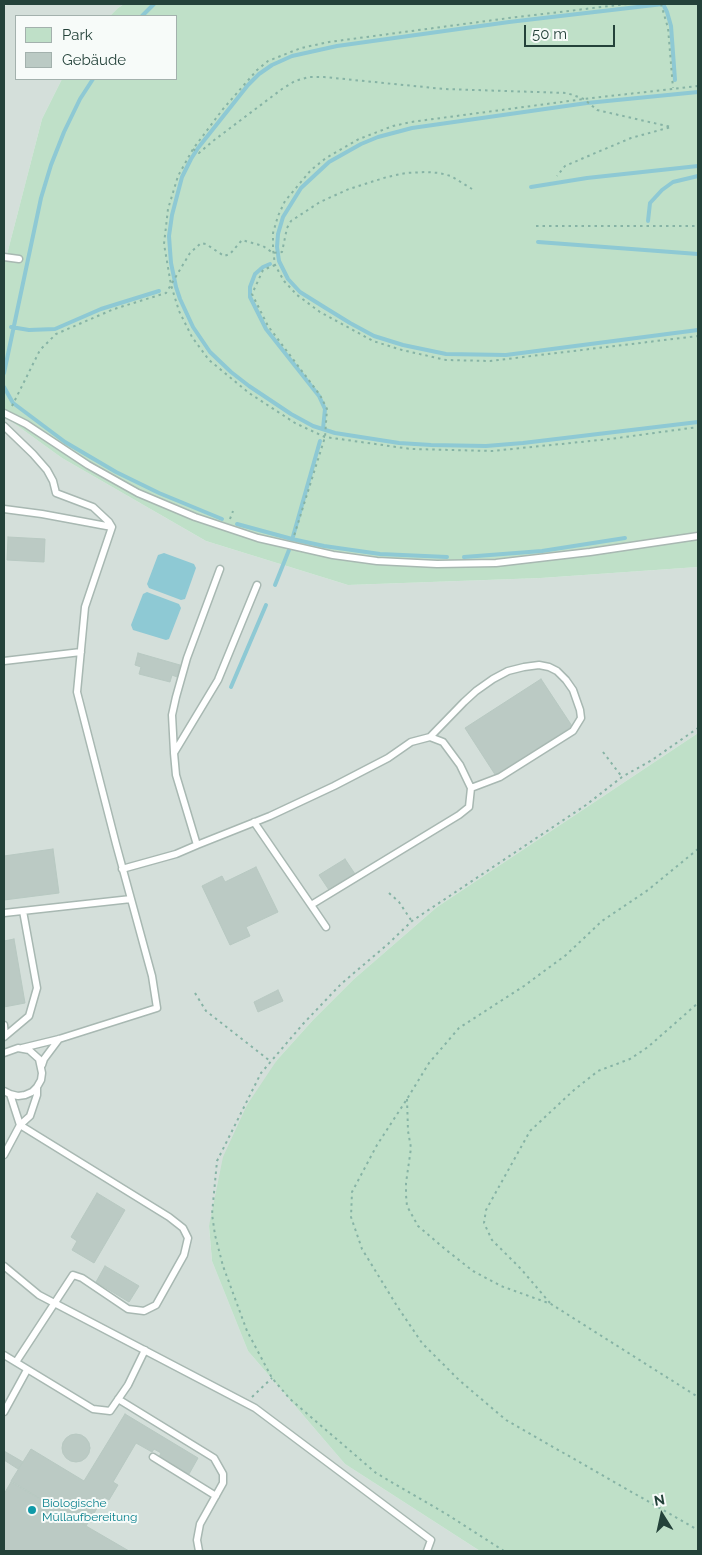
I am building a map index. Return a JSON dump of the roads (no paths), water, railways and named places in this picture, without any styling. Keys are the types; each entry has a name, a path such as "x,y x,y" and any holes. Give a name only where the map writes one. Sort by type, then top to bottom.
{"lane":[{"path":"4,257 19,259"},
{"path":"6,414 26,424 88,465 138,493 226,528 291,546 333,555 436,564 496,563 562,556 698,536"},
{"path":"4,426 47,470 53,481 56,493 93,507 112,527"},
{"path":"4,509 112,527"},
{"path":"4,1052 13,1048 22,1048 59,1039 157,1008 152,976 122,869 77,692 85,607 112,527"},
{"path":"197,844 176,775 172,715 187,658 220,569"},
{"path":"174,753 218,680 257,585"},
{"path":"4,661 81,652"},
{"path":"122,869 176,854 254,822 334,786 388,758 411,742 430,737 476,691 508,671 539,665 550,667 557,671 572,690 580,710 581,718 574,731 500,777 471,788"},
{"path":"311,905 469,808 471,788 460,765 442,742 430,737"},
{"path":"254,822 326,927"},
{"path":"4,913 131,899"},
{"path":"4,1036 29,1016 37,988 23,911"},
{"path":"4,1025 4,1036"},
{"path":"7,1092 18,1096 25,1095 37,1087 41,1080 44,1059 59,1039"},
{"path":"22,1048 34,1054 42,1065"},
{"path":"4,1155 20,1125 30,1116 37,1095 37,1087"},
{"path":"7,1092 20,1125 169,1217 183,1228 188,1238 184,1254 156,1305 144,1311 128,1309 82,1278 73,1275 16,1362"},
{"path":"4,1266 39,1295 255,1408 431,1540 427,1551"},
{"path":"4,1355 92,1409 110,1411 128,1385 145,1350"},
{"path":"4,1412 28,1370"},
{"path":"118,1399 214,1458 223,1474 223,1483 200,1524 199,1551"},
{"path":"153,1457 216,1496"}],"water":[{"path":"164,553 194,564 196,568 185,599 181,600 149,588 147,584 158,555"},
{"path":"147,592 179,604 181,608 169,639 166,640 133,630 131,625 143,594"}],"waterway":[{"path":"143,15 154,4"},
{"path":"675,80 671,26 663,4 509,22 337,46 292,56 272,65 259,74 198,148 182,177 172,215 169,236 171,263 180,299 193,327 210,352 249,386 313,426 335,433 399,443 486,446 698,422"},
{"path":"4,373 41,198 64,132 80,99 92,80"},
{"path":"698,92 587,103 412,128 378,137 329,162 301,188 283,217 278,234 277,247 279,261 288,279 300,292 374,336 403,345 446,354 506,355 698,330"},
{"path":"531,187 587,178 698,166"},
{"path":"648,221 650,203 662,190 673,182 698,176"},
{"path":"538,242 698,254"},
{"path":"270,264 255,274 250,287 250,297 266,329 319,396 325,409 323,429"},
{"path":"11,327 29,330 55,329 101,309 159,291"},
{"path":"4,387 13,403 65,442 116,472 159,493 222,519"},
{"path":"292,540 320,441"},
{"path":"237,524 324,546 380,554 447,557"},
{"path":"464,557 542,551 625,538"},
{"path":"275,585 289,550"},
{"path":"231,687 266,605"}],"place":[{"name":"Biologische Müllaufbereitung","path":"32,1510"}]}
